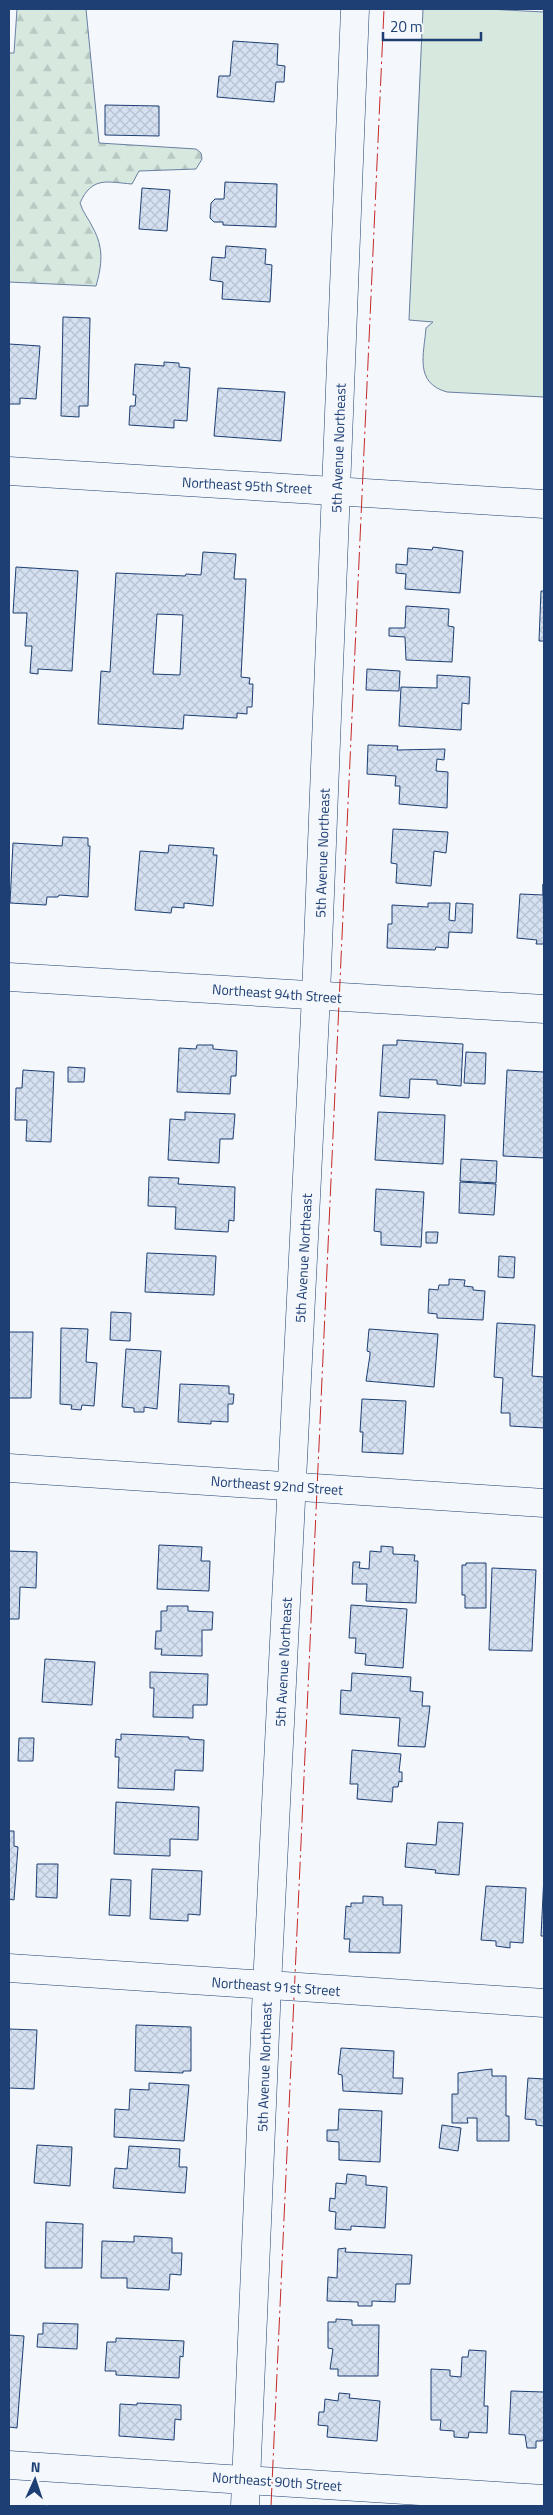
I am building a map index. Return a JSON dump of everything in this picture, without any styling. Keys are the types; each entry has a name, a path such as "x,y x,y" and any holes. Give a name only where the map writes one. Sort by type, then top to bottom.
{"street":[{"name":"5th Avenue Northeast","path":"245,2506 267,1986 316,995 356,9"},
{"name":"Northeast 95th Street","path":"9,471 544,504"},
{"name":"Northeast 94th Street","path":"9,977 544,1009"},
{"name":"Northeast 92nd Street","path":"9,1468 544,1503"},
{"name":"Northeast 91st Street","path":"9,1968 267,1986 544,2002"},
{"name":"Northeast 90th Street","path":"9,2465 544,2499"}],"green space":[{"path":"17,9 86,9 99,143 196,149 201,153 202,159 196,169 139,171 132,184 101,183 90,188 85,194 80,203 97,235 101,257 96,286 9,282 9,53 14,53"},
{"path":"423,9 487,9 544,12 544,397 447,392 437,388 425,375 423,357 426,328 433,322 409,320"}],"building":[{"path":"233,41 278,44 277,65 285,66 284,82 276,82 274,102 217,97 219,76 230,76"},
{"path":"105,105 159,106 159,136 105,135"},
{"path":"225,182 277,184 276,227 223,225 223,222 214,222 210,218 211,203 215,199 224,199"},
{"path":"142,188 170,190 167,231 139,229"},
{"path":"226,246 266,249 265,264 272,265 270,302 222,299 223,282 210,280 212,257 225,258"},
{"path":"63,317 90,318 88,406 79,406 79,417 61,416"},
{"path":"9,344 40,346 36,399 20,398 20,404 9,404"},
{"path":"164,362 179,363 179,367 190,368 187,421 174,420 174,428 129,425 130,406 135,406 136,395 133,395 135,364 164,366"},
{"path":"218,388 285,392 281,441 214,436"},
{"path":"433,547 463,551 460,593 405,589 406,574 396,573 396,564 407,565 408,548 432,550"},
{"path":"203,552 236,554 234,579 246,579 241,677 250,678 249,684 253,684 252,707 247,707 247,714 237,713 237,718 184,715 183,729 98,724 101,671 110,672 116,573 201,575","holes":["157,614 183,615 180,675 153,674"]},
{"path":"16,567 78,571 72,671 38,669 38,674 30,673 32,646 25,646 27,613 13,613"},
{"path":"541,591 544,591 544,641 539,641"},
{"path":"406,606 449,609 448,626 454,627 452,662 406,660 405,637 389,636 389,628 405,628"},
{"path":"367,669 400,671 399,691 366,690"},
{"path":"437,675 470,677 469,704 462,703 461,730 399,726 401,687 437,688"},
{"path":"368,745 398,746 397,750 445,749 444,760 437,759 436,771 448,772 447,808 399,804 400,786 395,786 396,776 367,774"},
{"path":"393,829 448,832 446,853 434,851 431,886 396,883 397,864 391,863"},
{"path":"63,837 88,838 88,846 90,846 88,897 59,895 58,897 47,897 46,905 10,903 13,843 62,846"},
{"path":"169,845 214,848 213,855 217,855 213,906 184,903 184,908 172,907 171,913 135,910 140,851 168,853"},
{"path":"543,884 544,944 536,944 537,940 517,938 520,894 543,895"},
{"path":"428,903 450,903 449,920 455,921 456,903 473,904 472,933 449,932 448,948 436,947 435,950 387,948 388,924 392,924 392,905 428,907"},
{"path":"397,1040 463,1044 461,1086 437,1084 437,1080 410,1079 409,1098 380,1096 383,1045 397,1045"},
{"path":"197,1045 213,1045 213,1049 237,1051 236,1076 231,1076 230,1094 177,1092 179,1048 196,1049"},
{"path":"466,1052 486,1053 485,1084 464,1083"},
{"path":"68,1067 85,1068 84,1082 68,1082"},
{"path":"23,1070 54,1072 51,1142 26,1141 27,1120 15,1120 16,1088 22,1088"},
{"path":"507,1070 544,1072 544,1158 503,1156"},
{"path":"185,1112 235,1114 233,1139 220,1139 219,1163 168,1160 170,1119 185,1120"},
{"path":"378,1112 445,1115 443,1164 375,1160"},
{"path":"461,1159 497,1161 496,1183 460,1181"},
{"path":"149,1177 179,1178 178,1184 235,1187 234,1221 229,1220 228,1232 175,1229 176,1207 148,1206"},
{"path":"460,1182 496,1184 494,1215 459,1213"},
{"path":"376,1189 424,1192 421,1247 381,1245 381,1232 374,1231"},
{"path":"426,1232 438,1232 437,1243 426,1243"},
{"path":"147,1253 216,1256 214,1295 145,1292"},
{"path":"499,1256 515,1257 514,1278 498,1277"},
{"path":"449,1279 465,1280 464,1286 473,1287 473,1290 485,1291 483,1320 437,1318 437,1314 428,1313 429,1289 438,1290 439,1285 449,1285"},
{"path":"111,1312 131,1313 130,1341 110,1340"},
{"path":"497,1323 535,1325 532,1376 544,1377 544,1428 510,1426 510,1413 501,1413 503,1378 494,1377"},
{"path":"61,1328 88,1329 86,1362 97,1363 94,1406 82,1405 81,1410 71,1409 72,1405 60,1404"},
{"path":"369,1329 438,1334 434,1387 366,1381 370,1355 370,1352 367,1351"},
{"path":"9,1332 33,1332 31,1398 9,1398"},
{"path":"126,1349 161,1351 157,1409 144,1407 144,1412 134,1412 134,1408 122,1407"},
{"path":"180,1384 229,1386 229,1394 234,1394 233,1404 228,1404 228,1422 211,1421 211,1424 178,1422"},
{"path":"362,1399 406,1401 403,1454 362,1452 363,1432 360,1432"},
{"path":"159,1545 202,1547 201,1561 210,1561 209,1591 157,1589"},
{"path":"381,1546 393,1547 393,1554 415,1555 414,1561 418,1561 416,1603 366,1601 367,1584 352,1584 353,1562 360,1562 359,1568 369,1569 370,1551 381,1552"},
{"path":"9,1551 37,1552 36,1588 20,1587 19,1619 9,1619"},
{"path":"466,1563 486,1563 486,1608 465,1608 465,1595 462,1595 462,1565 466,1565"},
{"path":"492,1568 536,1570 532,1651 489,1650"},
{"path":"351,1605 407,1609 403,1668 365,1665 366,1654 355,1653 356,1638 349,1638"},
{"path":"167,1606 188,1606 188,1611 213,1612 212,1630 202,1630 202,1656 161,1655 162,1649 155,1649 156,1631 161,1631 161,1611 167,1611"},
{"path":"45,1659 95,1662 92,1705 42,1702"},
{"path":"150,1672 208,1674 207,1705 193,1705 193,1718 153,1717 154,1688 150,1688"},
{"path":"352,1673 411,1677 410,1691 423,1692 422,1706 430,1706 425,1747 398,1746 400,1718 340,1714 341,1690 351,1691"},
{"path":"121,1734 189,1737 189,1739 204,1740 203,1771 175,1770 174,1790 118,1788 119,1757 115,1757 116,1739 121,1740"},
{"path":"19,1738 34,1738 33,1761 18,1761"},
{"path":"352,1750 401,1754 399,1772 402,1772 402,1782 399,1781 398,1787 393,1787 392,1802 357,1799 358,1784 350,1784"},
{"path":"116,1802 199,1807 198,1840 170,1839 170,1856 114,1854"},
{"path":"438,1822 463,1823 459,1875 435,1873 436,1870 405,1867 407,1843 436,1845"},
{"path":"9,1831 14,1831 14,1846 18,1847 14,1900 9,1899"},
{"path":"37,1864 58,1864 57,1898 36,1897"},
{"path":"152,1869 202,1871 200,1915 188,1914 188,1921 150,1919"},
{"path":"544,1875 544,1936 541,1936"},
{"path":"111,1879 131,1880 130,1916 109,1915"},
{"path":"486,1886 526,1888 523,1943 510,1942 510,1948 496,1946 496,1941 481,1940"},
{"path":"363,1896 383,1897 383,1905 402,1905 400,1953 349,1952 350,1939 344,1939 346,1906 351,1907 351,1903 363,1903"},
{"path":"136,2025 191,2027 191,2071 183,2071 183,2073 135,2071"},
{"path":"9,2029 37,2030 34,2089 9,2088"},
{"path":"341,2048 394,2051 393,2078 403,2078 402,2094 343,2091 342,2075 338,2074"},
{"path":"492,2069 492,2076 506,2076 506,2116 509,2116 509,2141 477,2141 477,2118 467,2118 468,2123 452,2123 452,2094 458,2094 458,2073"},
{"path":"528,2078 544,2079 544,2126 536,2125 536,2120 525,2119"},
{"path":"149,2083 189,2085 184,2141 114,2137 115,2109 129,2110 130,2089 149,2090"},
{"path":"339,2109 382,2111 380,2162 339,2160 339,2142 327,2141 327,2130 338,2130"},
{"path":"442,2125 461,2128 458,2151 439,2148"},
{"path":"37,2145 72,2147 70,2186 34,2183"},
{"path":"129,2146 180,2149 179,2167 187,2167 185,2193 113,2188 115,2168 127,2169"},
{"path":"347,2174 366,2176 366,2185 387,2187 385,2228 351,2226 351,2230 335,2229 336,2212 329,2211 330,2198 335,2199 336,2183 346,2184"},
{"path":"46,2222 83,2224 82,2268 45,2268"},
{"path":"134,2236 172,2238 172,2253 182,2253 181,2275 170,2274 169,2290 127,2288 127,2278 101,2278 102,2241 134,2242"},
{"path":"346,2248 345,2252 412,2255 410,2284 396,2284 395,2302 372,2301 372,2306 358,2306 358,2302 327,2301 328,2277 337,2278 338,2249"},
{"path":"336,2319 352,2320 352,2325 379,2325 378,2376 338,2376 338,2369 330,2369 333,2349 328,2348 328,2322 336,2322"},
{"path":"43,2323 78,2324 77,2349 37,2347 38,2334 43,2334"},
{"path":"9,2335 24,2336 17,2428 9,2427"},
{"path":"116,2338 184,2341 183,2357 180,2356 179,2378 116,2375 116,2371 105,2371 107,2342 116,2342"},
{"path":"469,2350 486,2351 484,2406 488,2406 487,2433 469,2432 468,2438 454,2437 454,2431 440,2430 441,2420 431,2420 431,2369 450,2370 450,2376 461,2377 462,2357 468,2357"},
{"path":"511,2391 544,2392 544,2438 542,2441 536,2441 536,2448 527,2448 525,2435 509,2434"},
{"path":"339,2393 350,2394 349,2398 380,2401 377,2441 327,2437 328,2426 318,2425 319,2412 324,2412 325,2399 338,2401"},
{"path":"137,2403 181,2405 181,2420 175,2419 174,2440 119,2436 120,2404 137,2405"}],"power":[{"path":"271,2506 384,9"}]}
